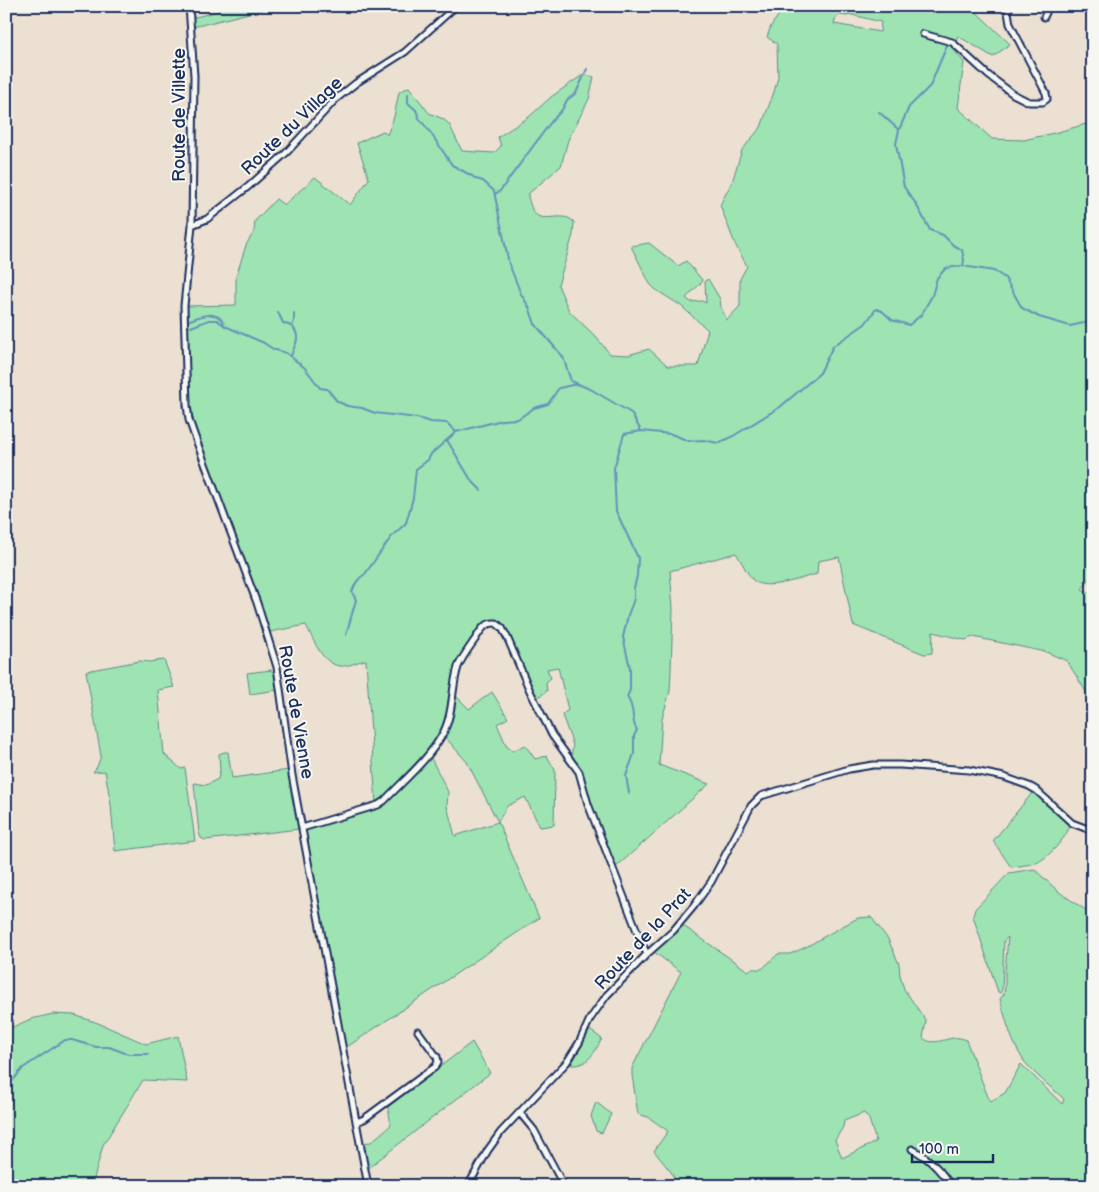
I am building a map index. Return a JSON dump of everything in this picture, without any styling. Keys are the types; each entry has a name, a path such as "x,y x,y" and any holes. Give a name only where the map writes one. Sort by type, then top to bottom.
{"street":[{"name":"Route de Villette","path":"189,6 194,76 192,225"},
{"name":"Route du Village","path":"192,225 207,219 255,182 286,153 336,99 356,83 405,52 456,6"},
{"path":"923,34 952,42 988,75 1013,94 1029,102 1043,102 1047,99 1046,93 1010,24 1008,12 1010,6"},
{"path":"1044,17 1049,6"},
{"name":"Route de Vienne","path":"192,225 184,306 188,414 260,611 274,655 283,703 292,776 368,1186"},
{"path":"302,828 378,805 424,760 434,748 446,727 460,663 482,628 490,623 496,623 502,628 552,735 579,772 588,804 647,954"},
{"name":"Route de la Prat","path":"468,1186 488,1150 519,1112 567,1062 596,1011 617,984 673,930 704,893 756,799 769,792 849,769 873,765 969,770 1004,777 1036,790 1072,823 1093,831"},
{"path":"356,1122 364,1119 435,1067 438,1057 418,1031"},
{"path":"519,1112 534,1130 564,1186"},
{"path":"912,1149 934,1166 951,1186"}],"green space":[{"path":"219,6 277,6 193,27 192,18 219,11"},
{"path":"785,6 918,6 918,11 923,11 924,6 970,6 1010,44 993,57 958,36 951,47 964,62 958,108 992,139 1024,140 1093,122 1093,575 1082,589 1093,594 1093,703 1067,661 1046,652 973,637 965,640 933,632 932,653 924,654 853,625 839,557 818,561 817,574 784,583 766,585 753,580 736,553 670,571 673,608 670,691 662,719 659,765 709,784 615,868 591,804 582,773 571,758 573,745 562,715 568,710 558,667 547,669 551,678 546,682 547,691 537,698 503,626 496,621 489,621 481,626 462,653 452,678 444,723 437,740 427,754 376,804 366,660 343,666 328,661 315,644 306,625 270,632 194,424 190,401 187,306 236,305 236,277 246,245 254,232 255,221 276,199 284,205 315,177 350,205 369,179 357,143 383,131 387,135 394,117 399,92 409,87 429,113 449,124 462,151 494,153 501,146 498,137 529,117 551,97 584,74 594,77 589,99 568,140 561,166 528,194 535,214 545,218 569,218 574,222 573,235 558,285 569,311 595,336 610,354 628,355 649,349 668,366 698,366 708,330 680,305 650,284 631,246 649,243 678,266 686,261 703,281 686,298 691,302 702,301 706,303 705,281 708,279 720,299 721,308 727,320 740,306 740,279 747,266 735,244 720,205 732,182 742,150 761,127 774,92 778,77 777,44 767,37 771,26","holes":["848,14 881,22 880,32 834,24 839,15 848,16"]},
{"path":"164,660 174,687 158,690 164,754 181,769 185,768 195,841 115,851 111,805 105,771 93,772 101,756 86,671 140,661"},
{"path":"271,670 274,674 277,690 250,694 247,673"},
{"path":"492,692 508,718 497,724 507,747 513,751 525,745 535,759 547,756 555,770 554,825 540,827 525,797 507,806 498,822 467,762 445,737 451,722 454,694 469,709"},
{"path":"228,752 232,778 289,770 299,829 205,840 201,838 194,783 206,785 218,779 220,770 219,754"},
{"path":"431,758 448,792 447,806 455,836 498,822 539,918 344,1049 305,829 309,826 380,807"},
{"path":"1033,792 1069,828 1064,838 1040,861 1033,864 1011,867 993,841"},
{"path":"1034,869 1059,892 1093,915 1093,1186 678,1186 671,1172 654,1151 668,1131 648,1117 638,1114 632,1068 681,972 654,952 682,925 748,971 751,969 762,969 778,954 790,954 806,947 858,918 871,917 888,939 899,964 904,989 926,1021 923,1038 933,1042 955,1038 966,1040 991,1101 1005,1093 1021,1064 1062,1104 1064,1099 1024,1061 1012,1039 1000,999 1004,994 1005,987 1008,937 1004,941 1002,990 1000,993 998,992 973,916 975,909 1009,873","holes":["864,1113 869,1119 876,1142 842,1158 835,1140 843,1127 844,1121"]},
{"path":"53,1014 74,1015 98,1023 146,1044 178,1036 187,1082 143,1080 103,1145 92,1186 6,1186 6,1030 31,1019"},
{"path":"590,1030 602,1039 587,1061 571,1065"},
{"path":"472,1042 490,1073 368,1168 362,1143 371,1142 391,1125 388,1107"},
{"path":"596,1102 611,1114 602,1133 596,1131 591,1116"}],"waterway":[{"path":"948,43 930,86 909,107 899,130 896,144 904,187 930,230 943,235 953,245 962,250 963,266"},
{"path":"495,194 500,191 562,110 567,100 576,93 587,69"},
{"path":"408,94 408,103 416,110 419,118 452,165 483,181 494,191 509,264 521,294 529,307 535,324 563,357 571,381 592,390 631,413 641,431 671,434 689,441 703,440 718,443 730,438 780,407 820,373 833,346 865,324 876,309 882,311 892,320 909,325 921,315 932,296 937,278 946,268 963,266 994,271 1005,278 1022,308 1039,317 1070,326 1093,321"},
{"path":"879,112 899,130"},
{"path":"278,312 283,323 291,326"},
{"path":"291,356 297,337 292,326 294,313"},
{"path":"190,320 214,315 218,316 224,324"},
{"path":"191,327 209,320 217,320 225,326 264,343 273,349 286,353 305,368 320,388 327,389 337,401 347,406 362,408 375,413 447,423 456,432"},
{"path":"346,635 356,600 352,592 355,584 365,574 392,536 406,523 413,498 416,469 428,460 431,454 456,432 502,420 518,419 534,408 548,404 559,388 577,384"},
{"path":"629,793 626,776 634,754 634,736 637,730 630,701 627,697 630,690 630,668 623,637 634,599 638,558 616,511 614,468 624,434 641,431"},
{"path":"447,440 471,480 481,490"},
{"path":"6,1089 23,1068 65,1040 72,1040 96,1047 109,1047 128,1054 148,1054"}]}
